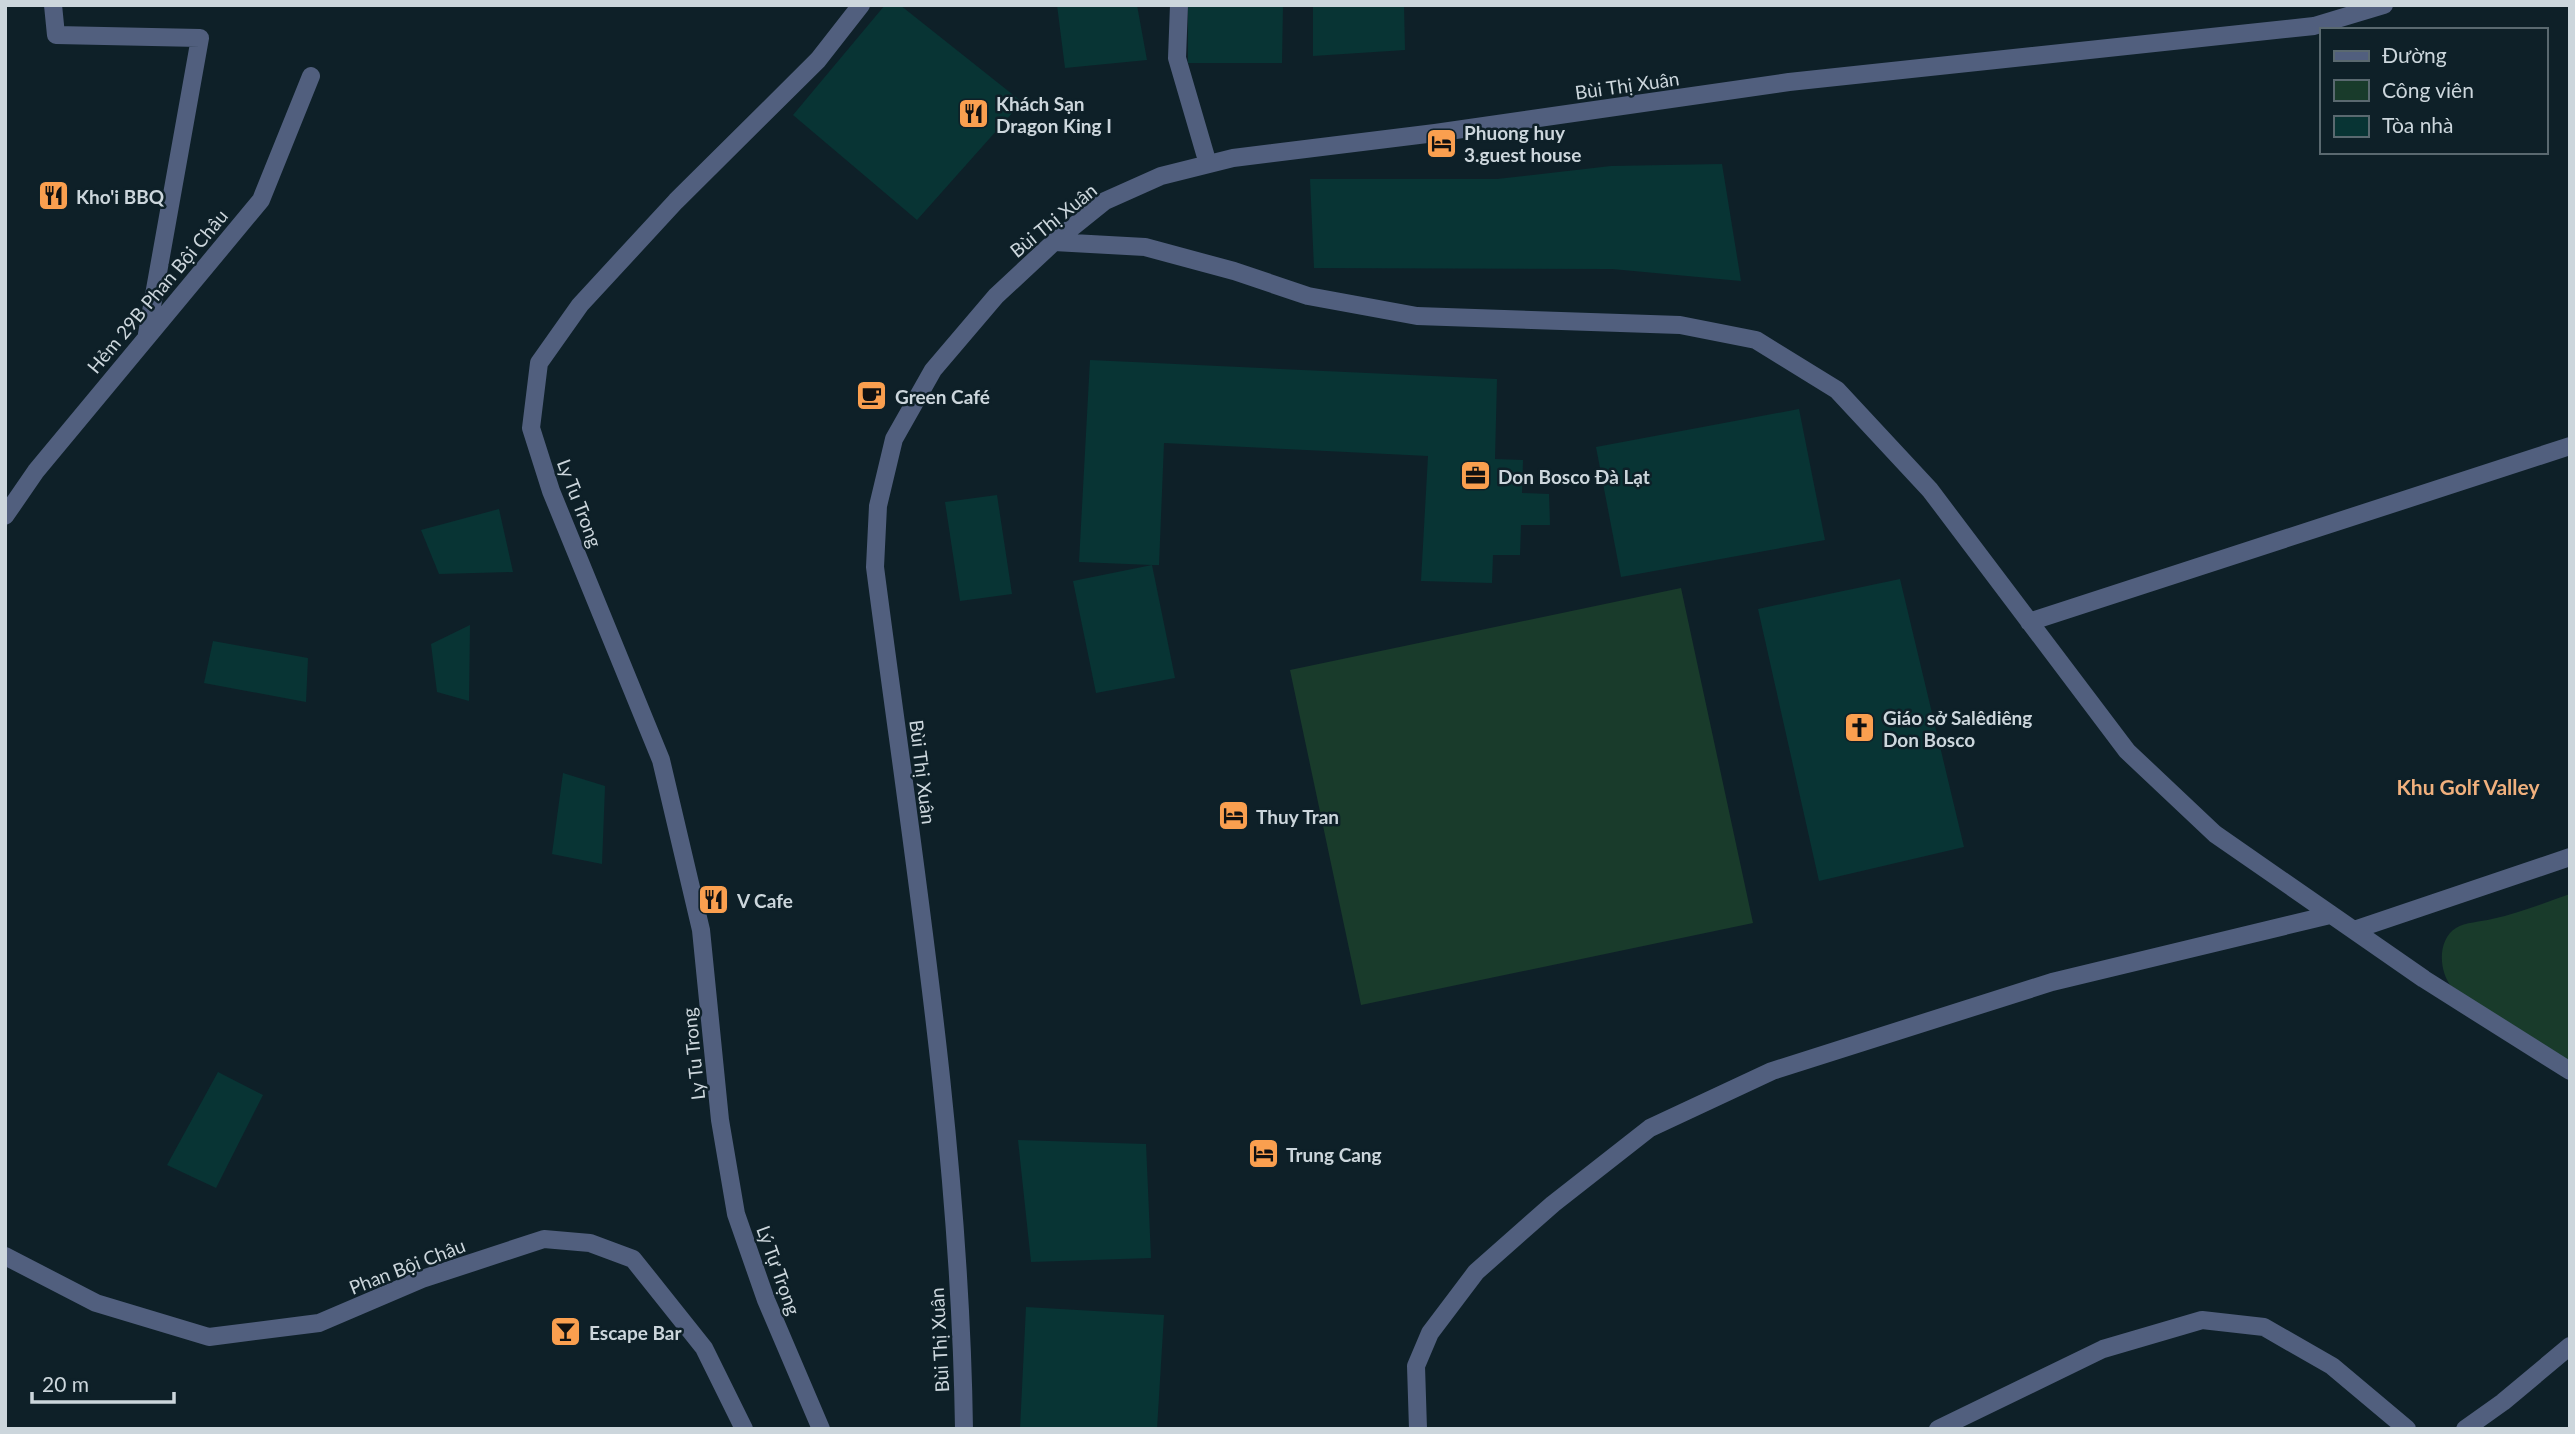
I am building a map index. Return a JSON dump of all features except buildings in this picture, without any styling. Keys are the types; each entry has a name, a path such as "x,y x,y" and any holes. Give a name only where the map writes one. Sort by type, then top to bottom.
{"street":[{"path":"54,5 56,35 200,38 146,337"},
{"name":"Ly Tu Trong","path":"821,1429 766,1300 736,1214 720,1120 701,930 661,760 551,491 531,428 539,363 580,305 676,201 818,60 861,5"},
{"path":"1179,5 1177,58 1208,164"},
{"name":"Bùi Thị Xuân","path":"964,1429 963,1346 943,1091 875,567 878,506 894,439 933,370 996,296 1054,242 1105,201 1161,176 1233,158 1435,133 1789,82 2314,26 2384,5"},
{"name":"Hẻm 29B Phan Bội Châu","path":"5,516 36,471 261,200 311,76"},
{"path":"1054,242 1145,247 1234,271 1308,296 1417,316 1680,325 1756,340 1837,390 1930,490 2127,751 2216,834 2424,979 2570,1071"},
{"path":"2029,622 2570,446"},
{"path":"2354,930 2570,857"},
{"path":"1418,1429 1416,1366 1430,1333 1476,1272 1553,1205 1650,1128 1772,1071 2052,982 2330,915"},
{"name":"Phan Bội Châu","path":"5,1256 96,1303 209,1337 319,1323 422,1279 544,1239 590,1243 633,1259 704,1348 744,1429"},
{"path":"1938,1429 2103,1349 2202,1320 2264,1327 2332,1366 2407,1429"},
{"path":"2465,1429 2503,1402 2570,1346"}],"green space":[{"path":"1681,588 1753,923 1361,1005 1290,670"},
{"path":"2570,894 2570,1063 2451,986 2444,972 2442,956 2450,933 2460,926 2512,914"}],"place":[{"name":"Khách Sạn Dragon King I","path":"973,114"},
{"name":"Phuong huy 3.guest house","path":"1441,143"},
{"name":"Kho'i BBQ","path":"53,196"},
{"name":"Green Café","path":"872,396"},
{"name":"Don Bosco Đà Lạt","path":"1475,476"},
{"name":"Giáo sở Salêdiêng Don Bosco","path":"1860,728"},
{"name":"Thuy Tran","path":"1233,816"},
{"name":"V Cafe","path":"714,900"},
{"name":"Trung Cang","path":"1263,1154"},
{"name":"Escape Bar","path":"566,1332"}],"district":[{"name":"Khu Golf Valley","path":"2468,786"}]}
